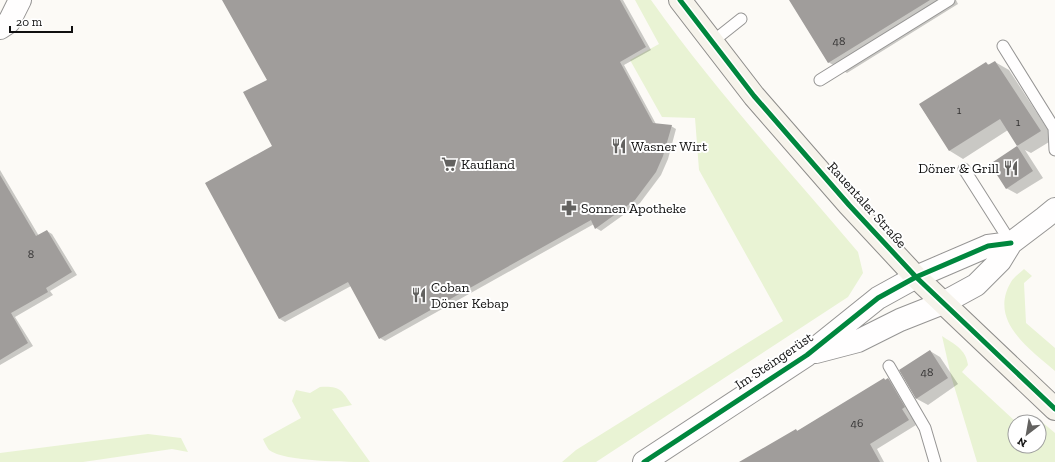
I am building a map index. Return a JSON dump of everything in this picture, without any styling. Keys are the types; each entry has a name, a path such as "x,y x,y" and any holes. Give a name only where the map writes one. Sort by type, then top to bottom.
{"street":[{"path":"0,28 9,22 20,0"},
{"name":"Rauentaler Straße","path":"680,0 759,101 849,205 916,277 1055,409"},
{"path":"1011,243 1055,209"},
{"name":"Im Steingerüst","path":"644,462 807,355 878,298 916,277 988,246 1011,243"},
{"name":"Im Steingerüst","path":"807,355 858,341 900,320 944,303 976,285 1000,261 1011,243"}],"lane":[{"path":"820,80 949,0"},
{"path":"712,42 741,19"},
{"path":"1002,46 1054,128 1055,150"},
{"path":"964,169 1011,243"},
{"path":"889,366 925,428 935,462"}],"green space":[{"path":"635,0 651,0 726,97 858,252 863,273 848,297 596,462 562,462 576,450 783,321 699,170 695,118 662,117 630,60 659,44"},
{"path":"1024,269 1032,276 1024,283 1026,323 1055,348 1055,371 1024,343 1015,333 1008,321 1005,309 1005,296 1012,280"},
{"path":"942,336 955,344 965,355 968,365 962,372 1007,414 1007,454 1047,454 1047,426 1055,433 1055,462 977,462 951,376"},
{"path":"320,387 332,387 340,390 352,405 332,409 370,462 302,459 277,454 269,450 263,439 301,418 292,401 296,390 310,393"},
{"path":"148,434 181,438 188,452 172,449 83,462 0,462 0,453"}],"building":[{"name":"Kaufland","path":"222,0 620,0 646,47 620,62 653,123 672,125 663,156 656,172 635,200 595,229 591,220 379,339 348,282 279,319 205,183 272,146 243,92 267,80"},
{"path":"789,0 930,0 828,63"},
{"path":"995,61 1041,131 1017,146 1000,119 949,151 919,104 986,62 988,65"},
{"name":"Döner & Grill","path":"1017,146 1033,171 1006,189 990,164"},
{"path":"0,175 36,236 47,230 72,272 46,288 48,292 11,313 28,343 0,360"},
{"path":"930,350 948,378 916,399 899,370"},
{"path":"884,378 885,380 888,378 905,407 902,409 909,420 870,444 880,462 739,462 796,429 797,431"}],"cycle path":[{"path":"680,0 754,96 849,205 916,277 1055,409"},
{"path":"644,462 807,355 878,298 916,277 988,246 1011,243"}],"place":[{"name":"Wasner Wirt","path":"619,146"},
{"name":"Kaufland","path":"449,164"},
{"name":"Döner & Grill","path":"1011,168"},
{"name":"Sonnen Apotheke","path":"569,208"},
{"name":"Coban Döner Kebap","path":"419,295"}]}
